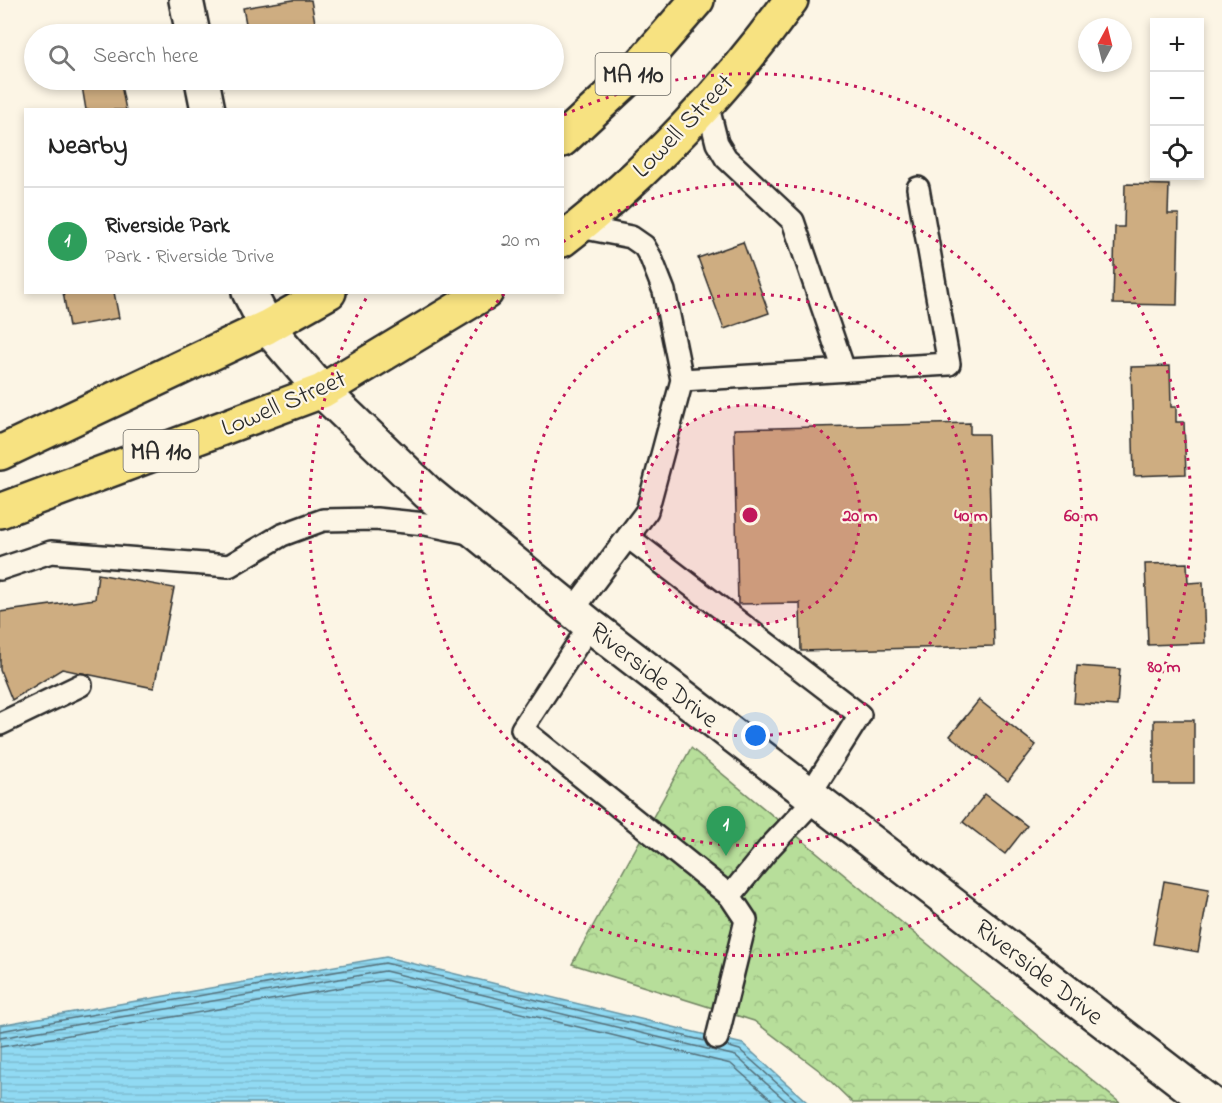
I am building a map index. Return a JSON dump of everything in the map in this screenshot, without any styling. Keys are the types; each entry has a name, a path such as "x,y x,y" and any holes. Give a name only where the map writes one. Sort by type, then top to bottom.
{"main road":[{"path":"186,0 191,24"},
{"name":"MA 110","path":"564,138 632,75 697,0"},
{"name":"Lowell Street","path":"571,233 662,150 707,103 750,54 791,0"},
{"path":"204,90 208,108"},
{"name":"Riverside Drive","path":"250,294 267,327 322,391 428,493 581,617 1210,1103"},
{"name":"MA 110","path":"0,453 267,327 325,294"},
{"name":"Lowell Street","path":"0,511 322,391 483,294"}],"lane":[{"path":"707,103 717,143 726,158 793,221 844,370"},
{"path":"682,380 949,364 918,188"},
{"path":"571,233 631,237 644,246 664,291 682,380 647,511 628,537 581,617 522,729 730,896 746,920 717,1038"},
{"path":"0,569 51,552 229,566 282,535 323,520 376,519 425,524 481,536"},
{"path":"628,537 860,715 813,796 730,896"},
{"path":"0,723 81,685"}],"green space":[{"path":"691,748 1120,1103 853,1103 820,1071 754,1021 572,964"}],"water":[{"path":"386,957 743,1044 808,1103 0,1103 0,1025"}],"building":[{"path":"293,0 311,0 315,24 246,24 243,8"},
{"path":"83,90 122,90 126,108 86,108"},
{"path":"1125,184 1169,185 1168,214 1179,214 1177,305 1113,304 1115,227 1124,227"},
{"path":"743,242 769,313 724,329 698,258"},
{"path":"63,294 114,294 119,318 69,327"},
{"path":"1170,366 1171,407 1176,407 1176,422 1184,422 1186,474 1134,476 1131,367"},
{"path":"970,423 970,434 988,434 994,646 801,651 800,603 738,604 734,429"},
{"path":"1187,563 1188,583 1203,582 1205,643 1148,645 1145,564"},
{"path":"98,574 174,588 154,688 62,669 12,700 0,670 0,612 95,599"},
{"path":"1077,666 1120,669 1117,706 1074,703"},
{"path":"979,700 1036,745 1008,781 950,736"},
{"path":"1154,720 1194,720 1194,784 1154,784"},
{"path":"985,794 1027,826 1005,854 963,822"},
{"path":"1164,881 1209,889 1198,952 1153,944"}],"place":[{"name":"Riverside Park","path":"726,856"}]}
